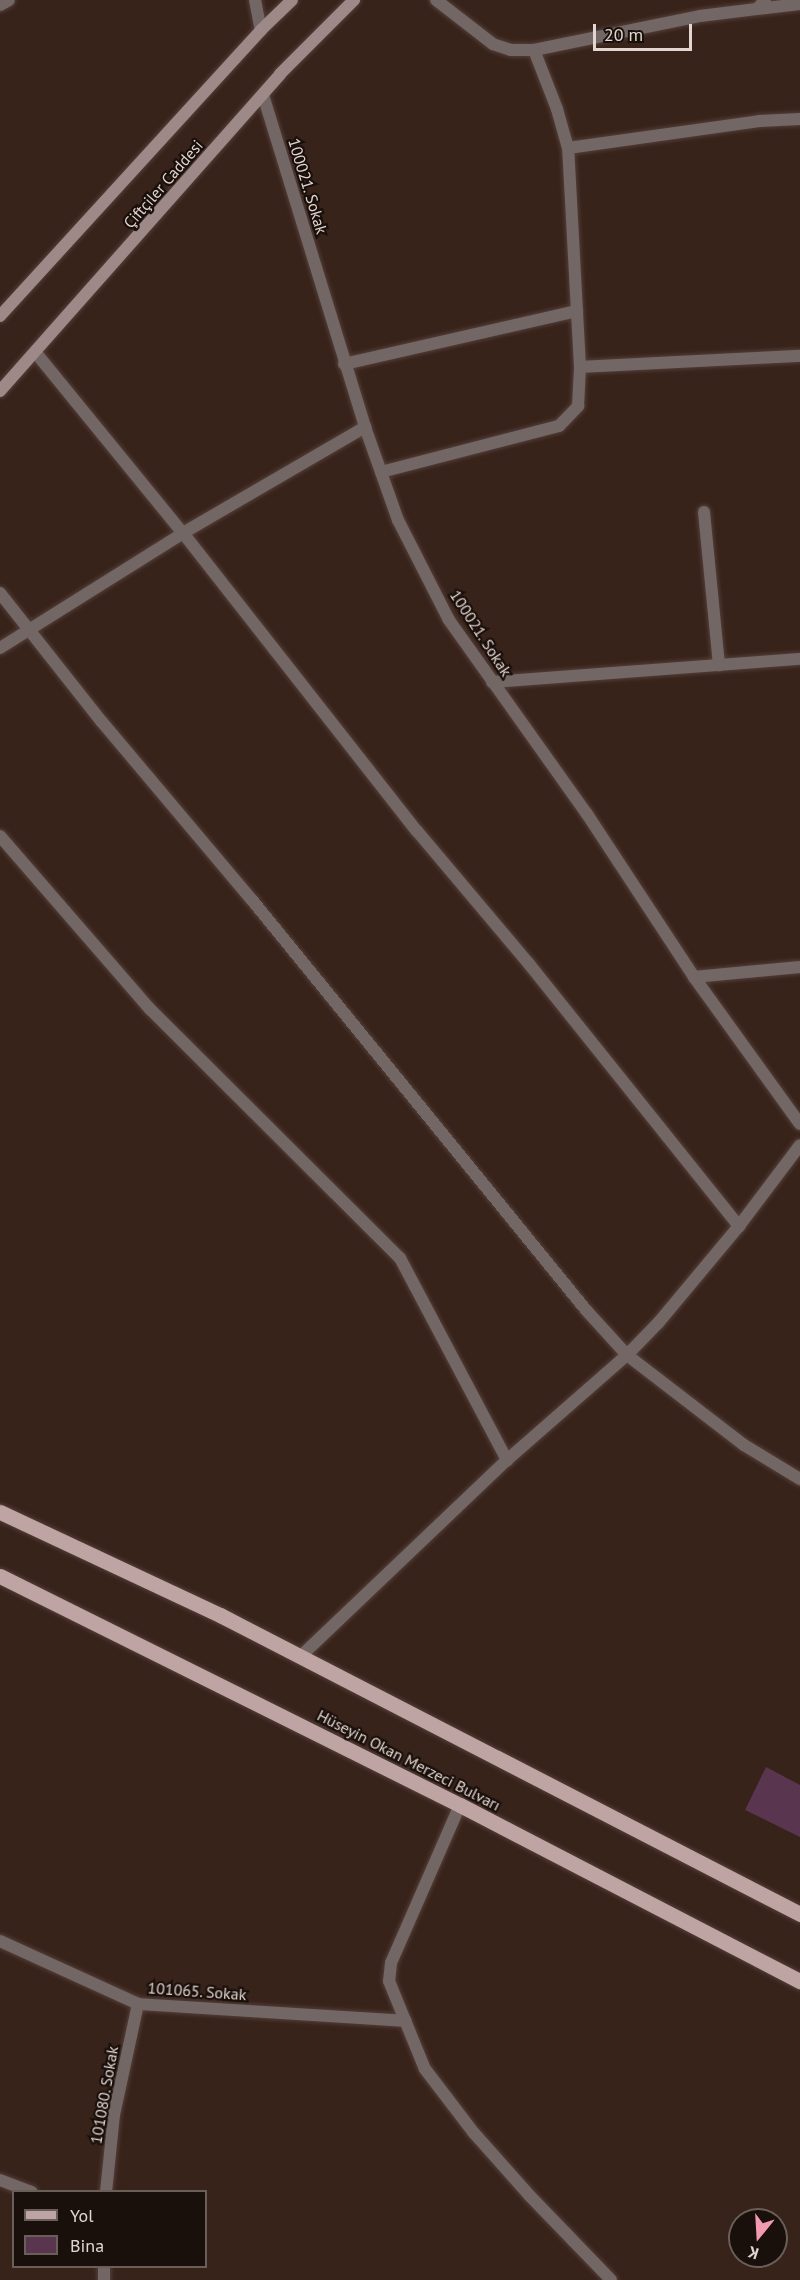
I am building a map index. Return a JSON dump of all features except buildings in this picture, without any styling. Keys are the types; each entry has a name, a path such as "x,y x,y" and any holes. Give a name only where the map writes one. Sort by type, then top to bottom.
{"main road":[{"path":"0,1512 220,1615 800,1914"},
{"name":"Hüseyin Okan Merzeci Bulvarı","path":"0,1576 460,1805 800,1981"}],"street":[{"path":"0,5 9,0"},
{"path":"255,0 261,30"},
{"name":"Çiftçiler Caddesi","path":"0,316 261,30 292,0"},
{"name":"Çiftçiler Caddesi","path":"0,391 263,95 354,0"},
{"path":"436,0 492,44 511,50 534,50 761,5 800,4"},
{"path":"381,472 559,426 578,406 580,367 568,148 557,109 534,50"},
{"name":"100021. Sokak","path":"263,95 365,427 398,520 449,620 587,814 694,977 800,1124"},
{"path":"568,148 759,121 800,119"},
{"path":"344,364 577,311"},
{"path":"36,353 183,533 417,831 529,964 738,1226"},
{"path":"580,367 800,356"},
{"path":"0,648 183,533 365,427"},
{"path":"704,512 719,665"},
{"path":"0,593 586,1310 627,1355 744,1445 800,1479"},
{"path":"492,682 800,659"},
{"path":"0,836 150,1009 400,1258 507,1460"},
{"path":"694,977 800,967"},
{"path":"301,1656 507,1460 627,1355 659,1322 738,1226 800,1145"},
{"path":"460,1805 391,1963 389,1981 425,2068 474,2133 529,2195 611,2280"},
{"name":"101065. Sokak","path":"0,1941 138,2004 405,2021"},
{"name":"101080. Sokak","path":"106,2190 114,2115 138,2004"},
{"path":"0,2180 27,2190"}]}
